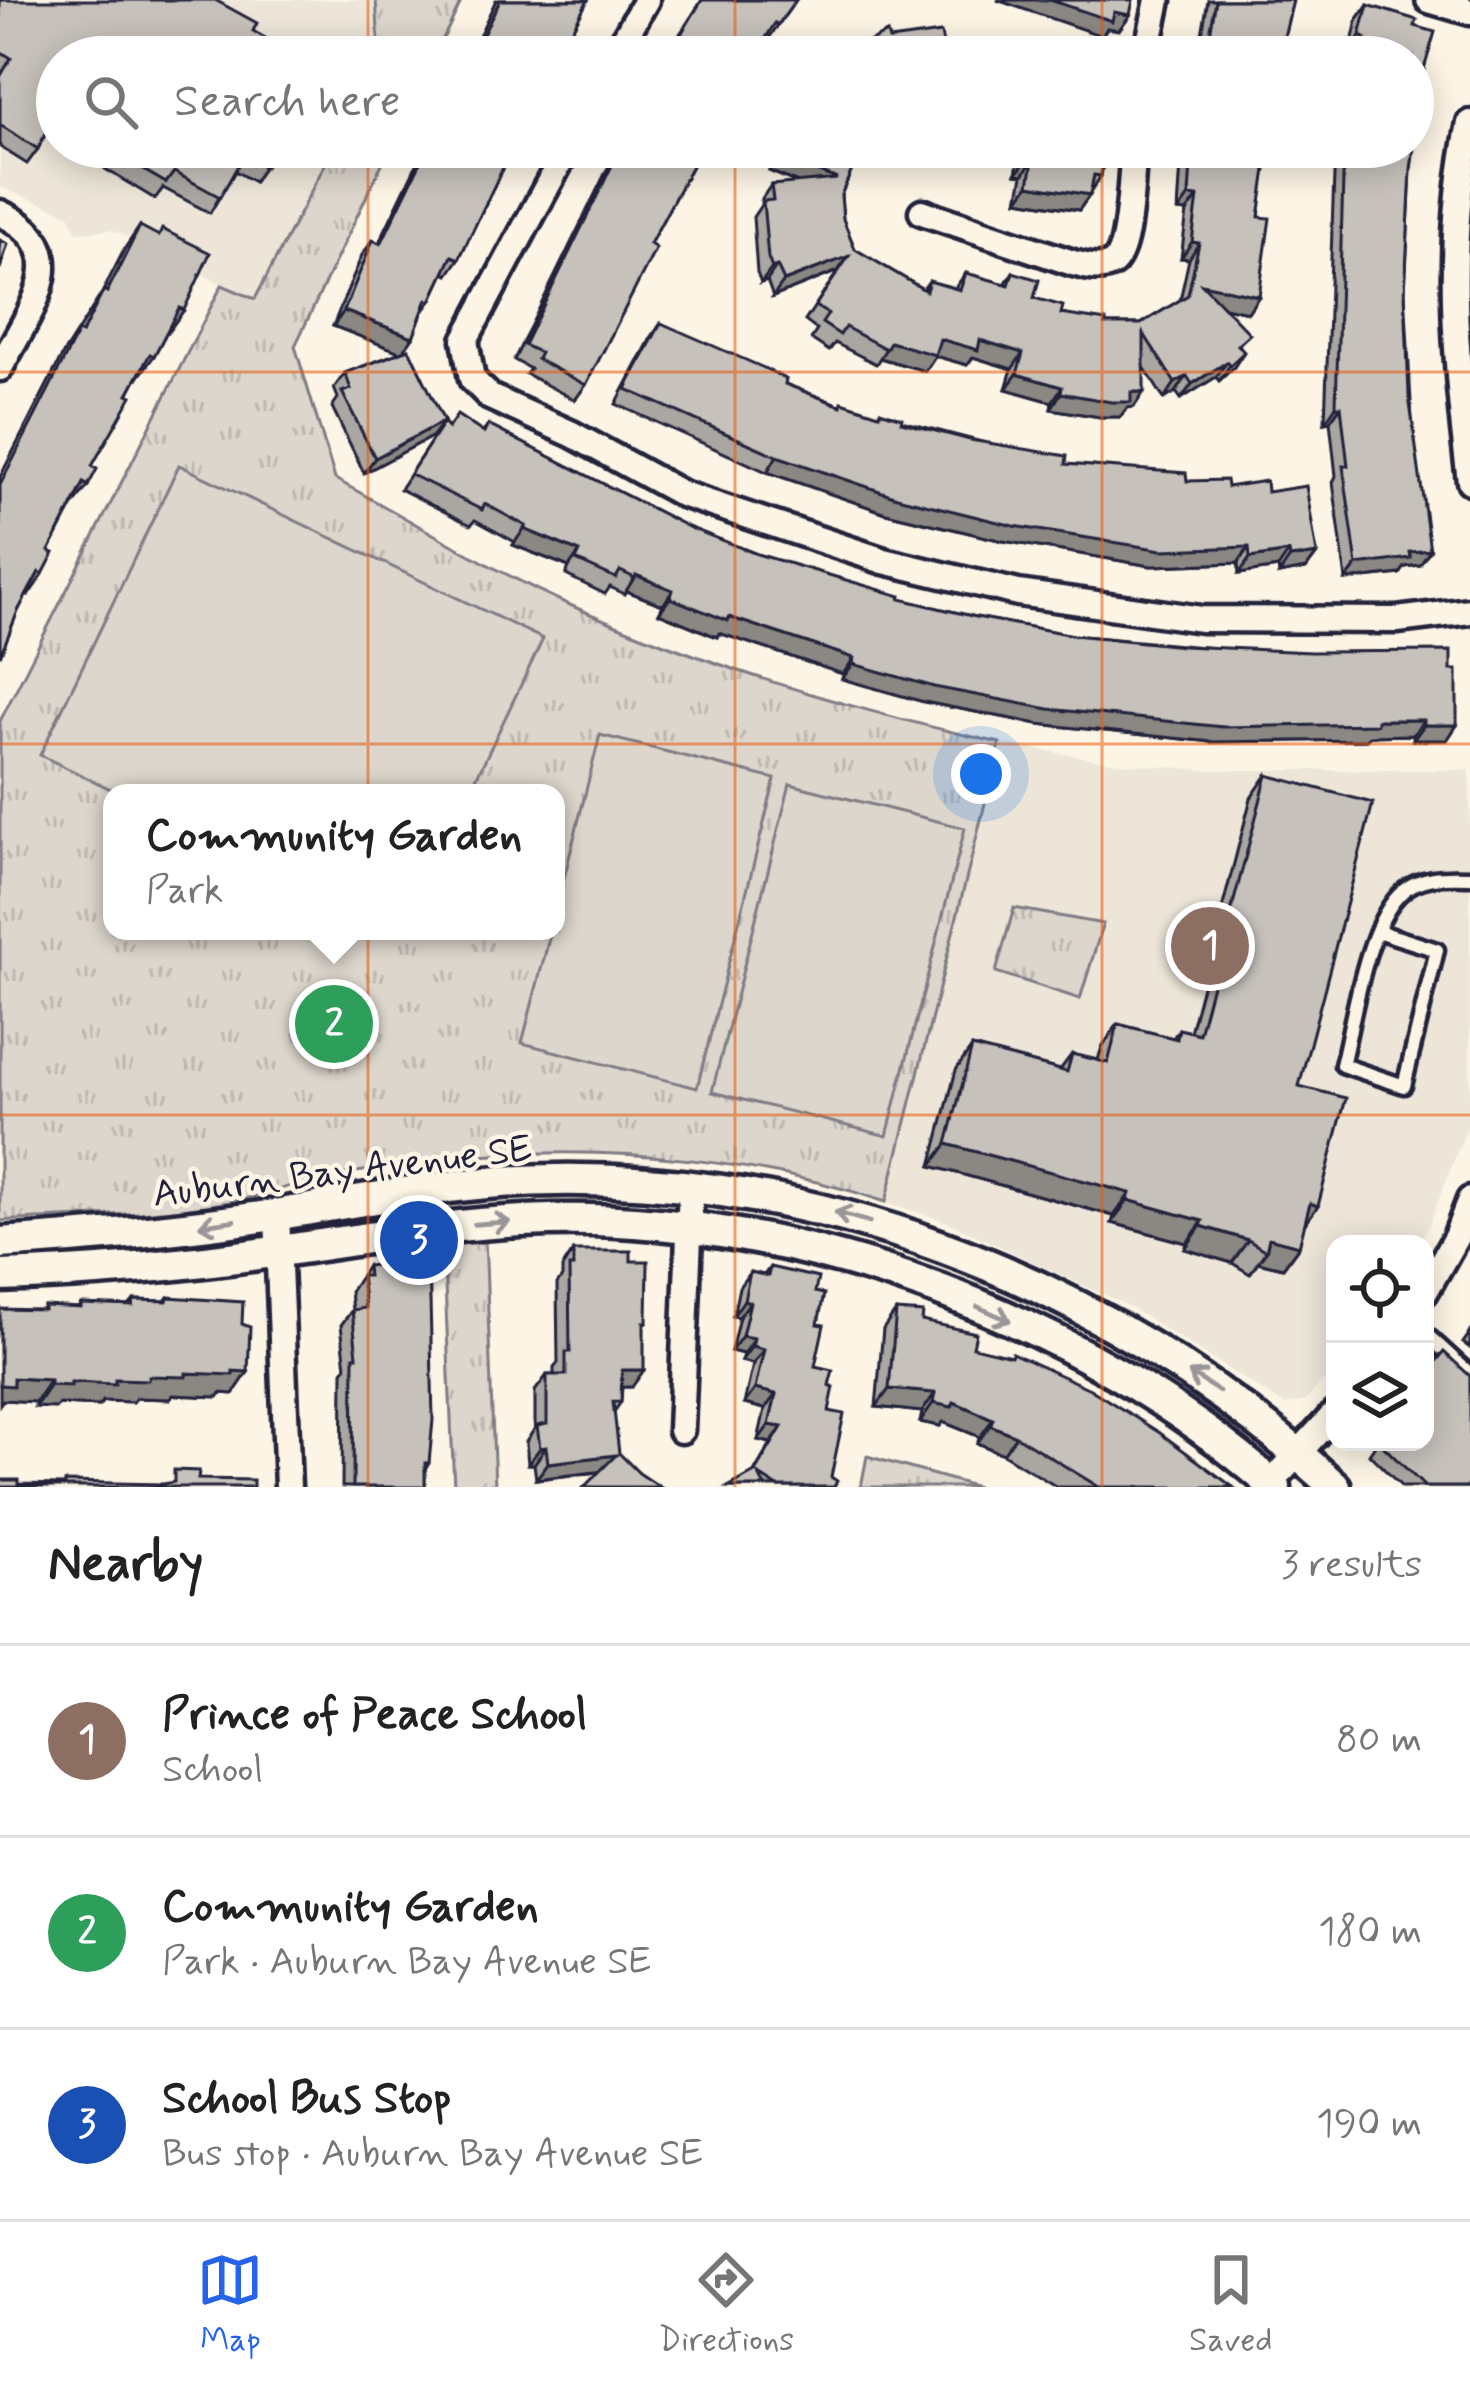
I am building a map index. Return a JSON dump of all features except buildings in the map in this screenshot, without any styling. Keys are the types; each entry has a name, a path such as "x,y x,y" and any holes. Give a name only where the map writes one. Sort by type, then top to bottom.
{"street":[{"path":"626,36 646,0"},
{"path":"1151,36 1158,0"},
{"path":"1429,0 1470,11"},
{"path":"1470,123 1454,243 1453,310 1466,393 1470,481"},
{"path":"557,168 465,340 472,379 490,397 572,434 682,494 884,562 1018,593 1201,619 1397,620 1470,611"},
{"path":"922,212 1072,263 1106,266 1116,260 1124,240 1132,168"},
{"path":"0,213 31,230 45,267 42,284 0,368"},
{"name":"Auburn Bay Avenue SE","path":"0,1243 131,1235 487,1183 593,1179 691,1186 808,1204 912,1234 1076,1305 1207,1384 1298,1452 1335,1487"},
{"path":"681,1430 691,1186"},
{"path":"1434,1276 1470,1200"},
{"path":"277,1215 288,1487"},
{"name":"Auburn Bay Avenue SE","path":"0,1276 108,1272 395,1231 499,1222 604,1221 778,1242 839,1258 989,1312 1133,1385 1273,1485"},
{"path":"1273,1485 1326,1422"}],"lane":[{"path":"1377,931 1438,950 1404,1086 1342,1065 1377,931 1400,892 1434,876 1470,877"},
{"path":"1434,1341 1470,1374"}],"shaded area":[{"path":"0,0 376,0 379,36 36,36 36,168 323,168 255,300 113,230 77,232 69,214 0,187"},
{"path":"1000,743 1117,763 1206,770 1470,770 1470,1119 1423,1235 1326,1235 1326,1378 1305,1401 1285,1405 1130,1307 948,1222 886,1202"}],"green space":[{"path":"376,0 462,0 444,36 379,36"},
{"path":"323,168 380,168 295,346 335,479 517,580 630,631 786,686 1000,743 886,1202 791,1176 693,1160 543,1153 374,1169 196,1207 0,1221 0,721 222,285 255,299"},
{"path":"179,465 543,639 473,784 103,785 40,755"},
{"path":"600,735 775,779 697,1088 522,1043 549,940 565,940 565,874"},
{"path":"790,784 965,828 887,1136 712,1092"},
{"path":"1014,908 1103,924 1080,999 996,972"},
{"path":"485,1237 495,1487 454,1487 443,1240"},
{"path":"867,1456 977,1487 861,1487"}],"place":[{"name":"Prince of Peace School","path":"1210,946"},
{"name":"Community Garden","path":"334,1024"},
{"name":"School Bus Stop","path":"419,1240"}]}
